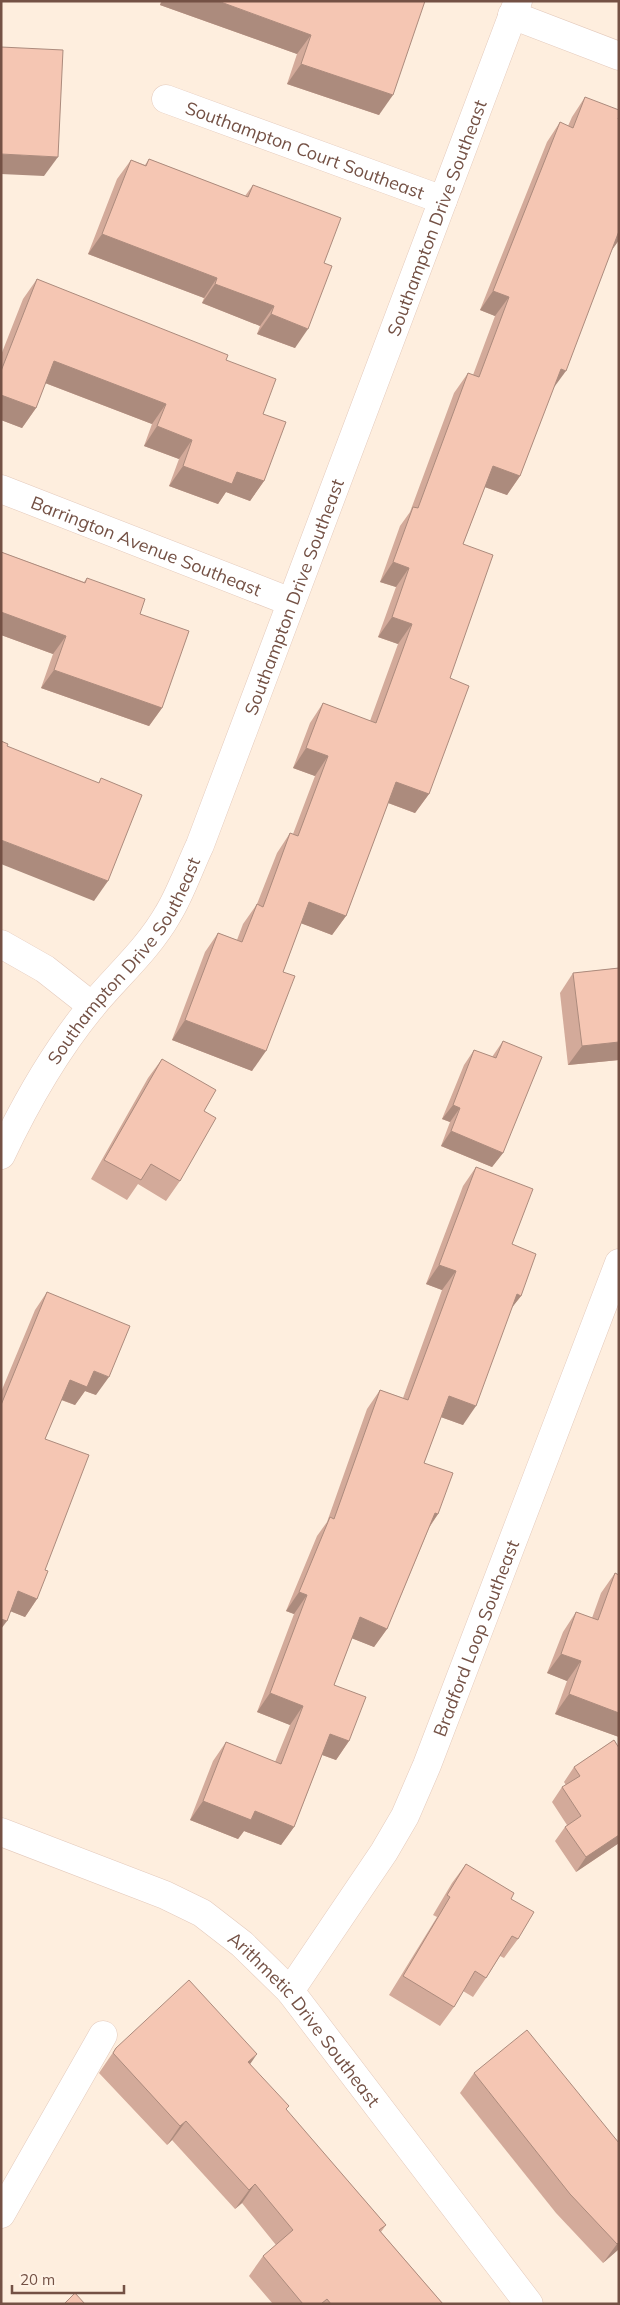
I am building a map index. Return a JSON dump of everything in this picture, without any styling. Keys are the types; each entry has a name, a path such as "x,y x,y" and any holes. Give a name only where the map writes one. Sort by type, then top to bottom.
{"street":[{"path":"515,8 619,56"},
{"name":"Southampton Drive Southeast","path":"1,1155 28,1098 92,1006 139,955 168,914 200,845 515,8"},
{"name":"Southampton Court Southeast","path":"166,99 443,200"},
{"name":"Barrington Avenue Southeast","path":"1,489 291,602"},
{"path":"1,944 45,969 92,1006"},
{"name":"Bradford Loop Southeast","path":"290,1991 384,1852 405,1816 427,1765 619,1263"},
{"name":"Arithmetic Drive Southeast","path":"1,1832 166,1895 202,1913 242,1944 290,1991 529,2304"},
{"path":"1,2214 103,2035"}],"building":[{"path":"218,1 425,1 393,95 301,64 311,35"},
{"path":"1,47 63,50 58,157 1,154"},
{"path":"585,97 619,110 619,231 566,371 561,369 520,476 493,466 463,544 493,555 450,678 469,686 429,794 396,782 346,916 309,902 283,972 295,976 266,1051 185,1020 218,933 242,942 257,904 263,907 290,833 298,836 328,756 306,748 323,703 376,723 412,624 392,617 409,568 393,562 413,507 418,508 468,373 479,377 509,297 493,291 560,122 573,128"},
{"path":"149,159 248,197 253,185 341,218 324,263 332,266 308,329 271,314 274,306 215,284 217,278 102,234 131,160 146,166"},
{"path":"37,279 228,355 226,360 276,379 263,414 286,422 264,481 237,472 232,484 183,466 192,440 157,426 166,404 54,361 36,408 1,395 1,371"},
{"path":"1,552 85,583 87,578 145,599 140,614 189,631 162,708 54,670 66,636 1,612"},
{"path":"1,741 8,744 7,746 99,783 101,778 142,795 108,881 1,840"},
{"path":"619,968 619,1042 582,1046 573,973"},
{"path":"503,1041 542,1057 503,1153 451,1131 460,1108 453,1105 474,1050 496,1058"},
{"path":"162,1059 216,1090 204,1111 216,1118 180,1181 151,1164 141,1180 104,1160"},
{"path":"476,1167 533,1189 512,1244 536,1254 521,1296 517,1294 476,1406 449,1396 424,1463 453,1473 438,1514 435,1513 387,1629 360,1617 334,1685 366,1697 349,1741 330,1734 294,1827 255,1811 251,1820 203,1801 226,1742 281,1764 303,1706 270,1693 307,1595 299,1592 330,1517 334,1519 380,1390 408,1400 456,1271 439,1265"},
{"path":"47,1292 130,1326 109,1377 94,1371 87,1387 70,1380 45,1439 89,1455 45,1570 48,1571 37,1599 18,1591 7,1621 1,1619 1,1405"},
{"path":"615,1573 619,1575 619,1713 569,1694 581,1661 561,1654 576,1612 598,1620"},
{"path":"614,1740 619,1748 619,1835 586,1857 565,1827 581,1816 562,1787 580,1776 574,1767"},
{"path":"466,1864 514,1893 511,1899 534,1912 518,1939 512,1936 486,1978 475,1971 454,2007 403,1976 450,1897 447,1895"},
{"path":"189,1980 257,2054 248,2062 289,2106 286,2109 386,2225 379,2230 443,2304 331,2304 327,2299 321,2304 303,2304 263,2256 293,2230 255,2184 249,2190 186,2121 180,2126 113,2053 116,2048"},
{"path":"527,2030 619,2143 619,2242 617,2244 570,2194 474,2073"},
{"path":"75,2293 85,2304 64,2304"}]}
